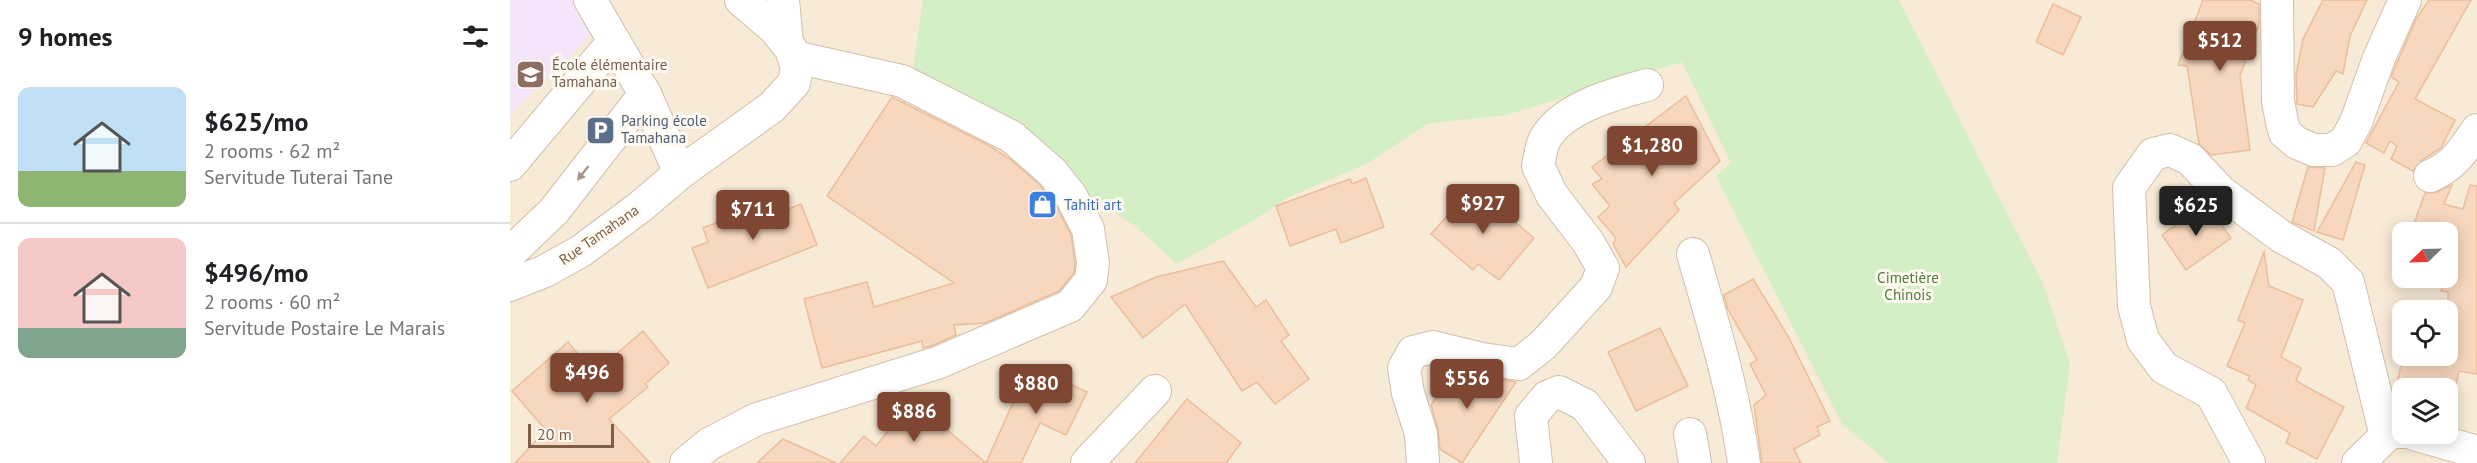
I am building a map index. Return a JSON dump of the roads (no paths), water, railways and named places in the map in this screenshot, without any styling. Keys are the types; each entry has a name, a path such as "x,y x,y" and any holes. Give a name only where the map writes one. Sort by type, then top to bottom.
{"street":[{"path":"590,0 645,94 680,173"},
{"path":"686,463 709,444 757,419 937,363 1070,306 1091,280 1093,263 1088,230 1071,196 1052,172 1012,137 902,81 791,50 741,0"},
{"name":"Rue Tamahana","path":"510,285 546,272 581,250 640,207 680,173 772,107 794,83 797,68 791,50 783,0"},
{"path":"2277,0 2278,100 2282,122 2285,133 2314,150 2332,150 2346,141 2356,122 2379,58 2405,0"},
{"path":"510,165 614,41"},
{"path":"1423,463 1421,434 1408,393 1404,368 1413,352 1433,347 1482,359 1519,364 1543,345 1596,287 1603,268 1588,242 1552,195 1538,166 1545,139 1569,114 1611,95 1647,85"},
{"path":"510,253 554,211 645,94"},
{"path":"2430,177 2447,168 2458,158 2477,130"},
{"path":"2249,463 2211,393 2164,368 2143,340 2134,306 2129,188 2153,154 2170,150 2190,159 2221,192 2282,237 2329,264 2348,282 2392,408"},
{"path":"1693,254 1724,363 1740,430 1744,463"},
{"path":"1087,463 1155,392"},
{"path":"1536,463 1531,416 1547,397 1560,392 1585,405 1629,463"},
{"path":"2358,463 2392,440"},
{"path":"2443,444 2477,452"}],"place":[{"name":"École élémentaire Tamahana","path":"531,74"},
{"name":"Parking école Tamahana","path":"600,130"},
{"name":"Tahiti art","path":"1043,205"}],"park label":[{"name":"Cimetière Chinois","path":"1908,286"}]}
